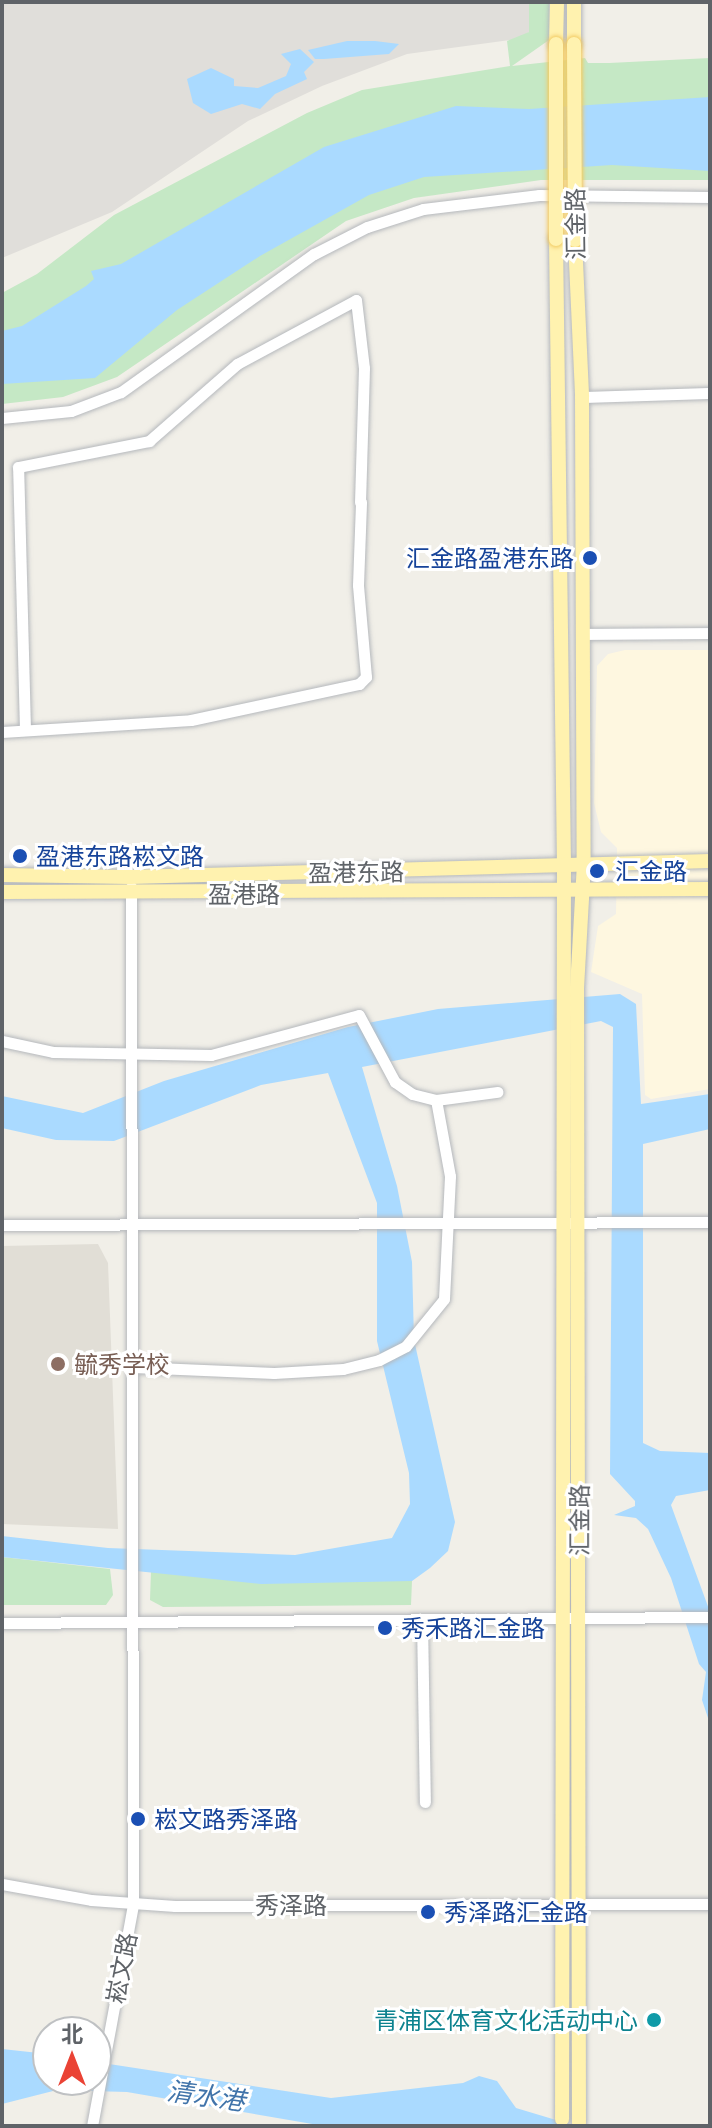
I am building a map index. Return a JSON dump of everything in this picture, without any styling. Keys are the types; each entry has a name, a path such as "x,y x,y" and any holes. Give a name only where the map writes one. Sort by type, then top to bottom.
{"main road":[{"name":"汇金路","path":"557,2 556,239 564,864 561,1042 579,1617 582,1903 579,2124"},
{"name":"汇金路","path":"562,2122 560,1617 569,1221 584,863 582,397 575,240 574,2"},
{"name":"盈港东路","path":"2,875 130,877 710,861"},
{"path":"582,890 710,889"},
{"name":"盈港路","path":"2,892 582,890"}],"street":[{"path":"2,418 71,411 121,392 314,254 367,227 423,209 539,195 710,197"},
{"path":"2,732 191,720 359,684 366,677 358,585 364,368 356,300 237,364 149,441 18,467 25,730"},
{"path":"582,397 710,393"},
{"path":"582,634 710,633"},
{"name":"崧文路","path":"92,2126 133,1904 130,877"},
{"path":"2,1041 53,1052 211,1055 359,1015 395,1082 412,1094 436,1100 497,1092"},
{"path":"133,1367 274,1373 379,1360 406,1346 444,1299 450,1176 436,1100"},
{"path":"2,1225 710,1222"},
{"path":"2,1623 710,1617"},
{"path":"422,1619 425,1802"},
{"name":"秀泽路","path":"2,1884 133,1904 710,1904"}],"shaded area":[{"path":"2,2 529,2 529,32 518,39 407,54 322,86 248,121 112,212 2,258"},
{"path":"625,650 710,650 710,1089 651,1099 645,1095 642,994 591,972 598,926 616,914 617,848 601,832 594,803 597,666 608,654"},
{"name":"毓秀学校","path":"98,1244 108,1263 118,1529 2,1524 2,1246"}],"green space":[{"path":"529,2 549,2 549,40 512,66 585,58 588,63 609,63 710,58 710,180 541,180 414,198 346,221 117,377 63,397 2,404 2,293 37,274 114,215 307,113 362,90 510,66 507,41 529,32"},
{"path":"2,1557 110,1569 113,1595 106,1605 2,1605"},
{"path":"151,1571 412,1581 411,1605 163,1607 150,1600"}],"water":[{"path":"347,41 399,44 389,54 324,59 315,59 308,50"},
{"path":"300,49 314,62 304,72 307,79 275,94 260,109 242,104 211,114 193,103 187,79 211,68 234,79 234,86 258,88 286,76 291,64 281,54"},
{"path":"710,97 710,171 612,165 424,177 369,195 260,256 177,310 95,378 2,384 2,331 22,326 86,286 94,279 91,271 121,264 324,147 456,106 529,109"},
{"path":"620,994 636,1004 641,1104 710,1094 710,1129 643,1144 643,1443 660,1451 710,1453 710,1490 676,1496 671,1505 710,1612 710,1724 702,1700 706,1672 699,1664 671,1578 648,1529 636,1518 614,1515 635,1506 635,1501 610,1474 613,1027 601,1021 362,1067 397,1186 412,1262 414,1340 455,1522 448,1551 430,1568 412,1581 261,1584 2,1557 2,1536 108,1548 295,1555 392,1538 410,1504 409,1473 377,1341 377,1203 328,1073 261,1085 114,1141 56,1140 2,1128 2,1096 83,1113 164,1081 348,1027 438,1009"},
{"path":"2,2049 32,2052 33,2096 2,2104"},
{"name":"清水港","path":"112,2064 331,2098 463,2083 479,2076 497,2081 516,2108 576,2126 324,2126 112,2092"}],"place":[{"name":"汇金路盈港东路","path":"590,558"},
{"name":"盈港东路崧文路","path":"20,856"},
{"name":"汇金路","path":"597,871"},
{"name":"毓秀学校","path":"58,1364"},
{"name":"秀禾路汇金路","path":"385,1628"},
{"name":"崧文路秀泽路","path":"138,1819"},
{"name":"秀泽路汇金路","path":"428,1912"},
{"name":"青浦区体育文化活动中心","path":"654,2020"}]}
